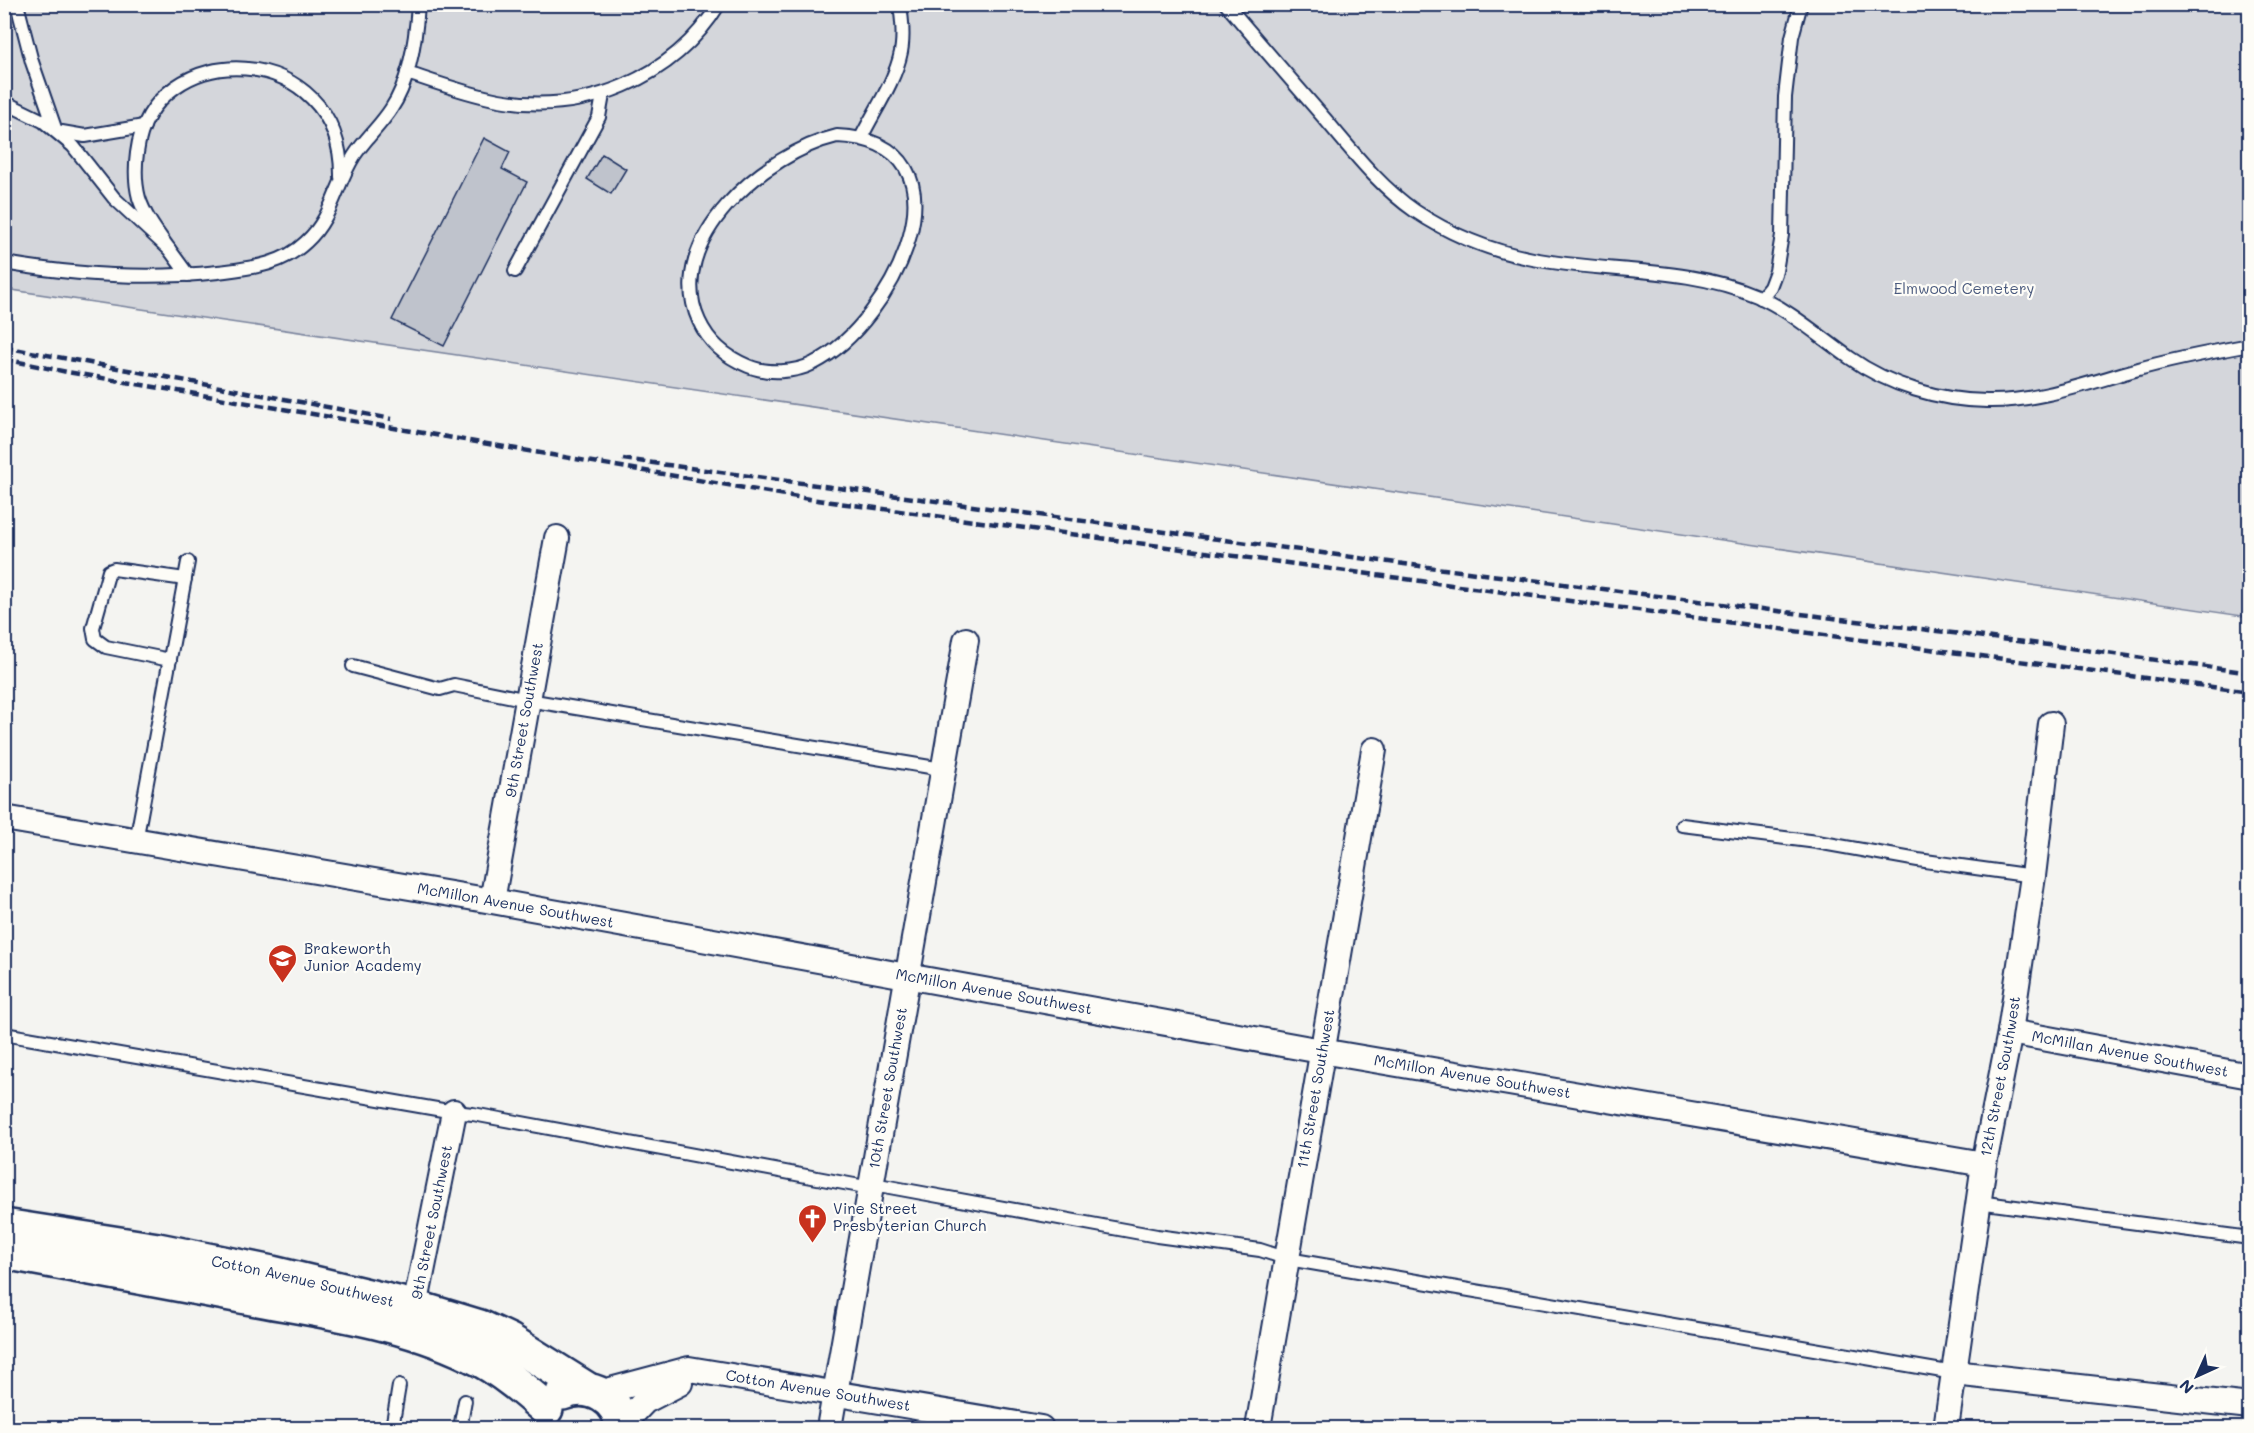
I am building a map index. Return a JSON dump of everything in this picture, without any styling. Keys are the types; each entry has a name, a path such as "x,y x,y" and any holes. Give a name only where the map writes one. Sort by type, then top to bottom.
{"street":[{"name":"9th Street Southwest","path":"492,902 557,538"},
{"name":"10th Street Southwest","path":"830,1428 966,640"},
{"name":"12th Street Southwest","path":"1946,1428 1984,1164 2010,1032 2051,724"},
{"name":"11th Street Southwest","path":"1258,1428 1374,750"},
{"name":"McMillon Avenue Southwest","path":"4,818 492,902 1321,1051 1984,1164"},
{"name":"McMillan Avenue Southwest","path":"2010,1032 2250,1076"},
{"name":"9th Street Southwest","path":"412,1319 454,1112"},
{"name":"Cotton Avenue Southwest","path":"4,1226 158,1250 272,1273 412,1319 436,1339 484,1361 525,1389 543,1419"},
{"name":"Cotton Avenue Southwest","path":"4,1252 340,1315 412,1319 480,1327 510,1341 592,1390 689,1369 1041,1428"},
{"path":"622,1427 633,1412 654,1395 701,1372"},
{"path":"1954,1374 2250,1406"},
{"path":"543,1419 549,1403 560,1394 573,1389 592,1390 610,1401 618,1412 622,1427"}],"lane":[{"path":"17,4 30,54 56,131"},
{"path":"4,263 111,276 188,275 268,265 295,252 325,220 341,180 359,149 391,110 400,94 407,73 418,4"},
{"path":"407,73 472,94 525,103 548,104 603,95 641,78 669,60 697,35 719,4"},
{"path":"861,138 901,53 903,29 900,4"},
{"path":"1226,4 1388,190 1441,227 1476,243 1536,260 1692,278 1727,286 1761,298 1786,312 1853,360 1887,379 1923,392 1956,399 1987,402 2021,399 2199,353 2250,345"},
{"path":"1761,298 1770,287 1776,271 1782,235 1785,97 1792,37 1801,4"},
{"path":"188,275 149,219 140,200 136,182 139,138 149,115 182,83 209,72 239,67 262,70 286,79 302,89 325,112 339,148 341,180"},
{"path":"515,272 599,117 603,95"},
{"path":"4,102 43,121 73,146 114,198 169,249"},
{"path":"56,131 85,136 144,126"},
{"path":"837,136 861,138 885,148 896,157 905,169 915,197 915,215 911,235 892,281 880,301 853,332 813,364 798,369 766,371 736,362 710,340 695,313 691,281 700,247 733,198 776,163 823,140 837,136"},
{"path":"136,841 188,562"},
{"path":"170,660 106,647 96,639 93,628 109,571 114,569 185,579"},
{"path":"353,666 440,689 454,685 528,700 942,769"},
{"path":"1682,825 1817,842 1918,860 2032,876"},
{"path":"4,1034 473,1114 860,1186 884,1186 1157,1236 1260,1250 1288,1259 1954,1374"},
{"path":"1978,1202 2250,1238"},
{"path":"392,1428 399,1386"},
{"path":"460,1428 465,1401"}],"green space":[{"name":"Elmwood Cemetery","path":"5,5 2249,5 2249,617 5,289"}],"building":[{"path":"484,138 510,152 502,169 527,182 444,346 392,320"},
{"path":"602,154 626,169 611,194 587,179"}],"railway":[{"path":"4,347 392,419"},
{"path":"4,359 67,372 809,499 2250,692"},
{"path":"623,459 1404,564 2056,646 2250,673"}],"place":[{"name":"Brakeworth Junior Academy","path":"283,984"},
{"name":"Vine Street Presbyterian Church","path":"812,1244"}]}
